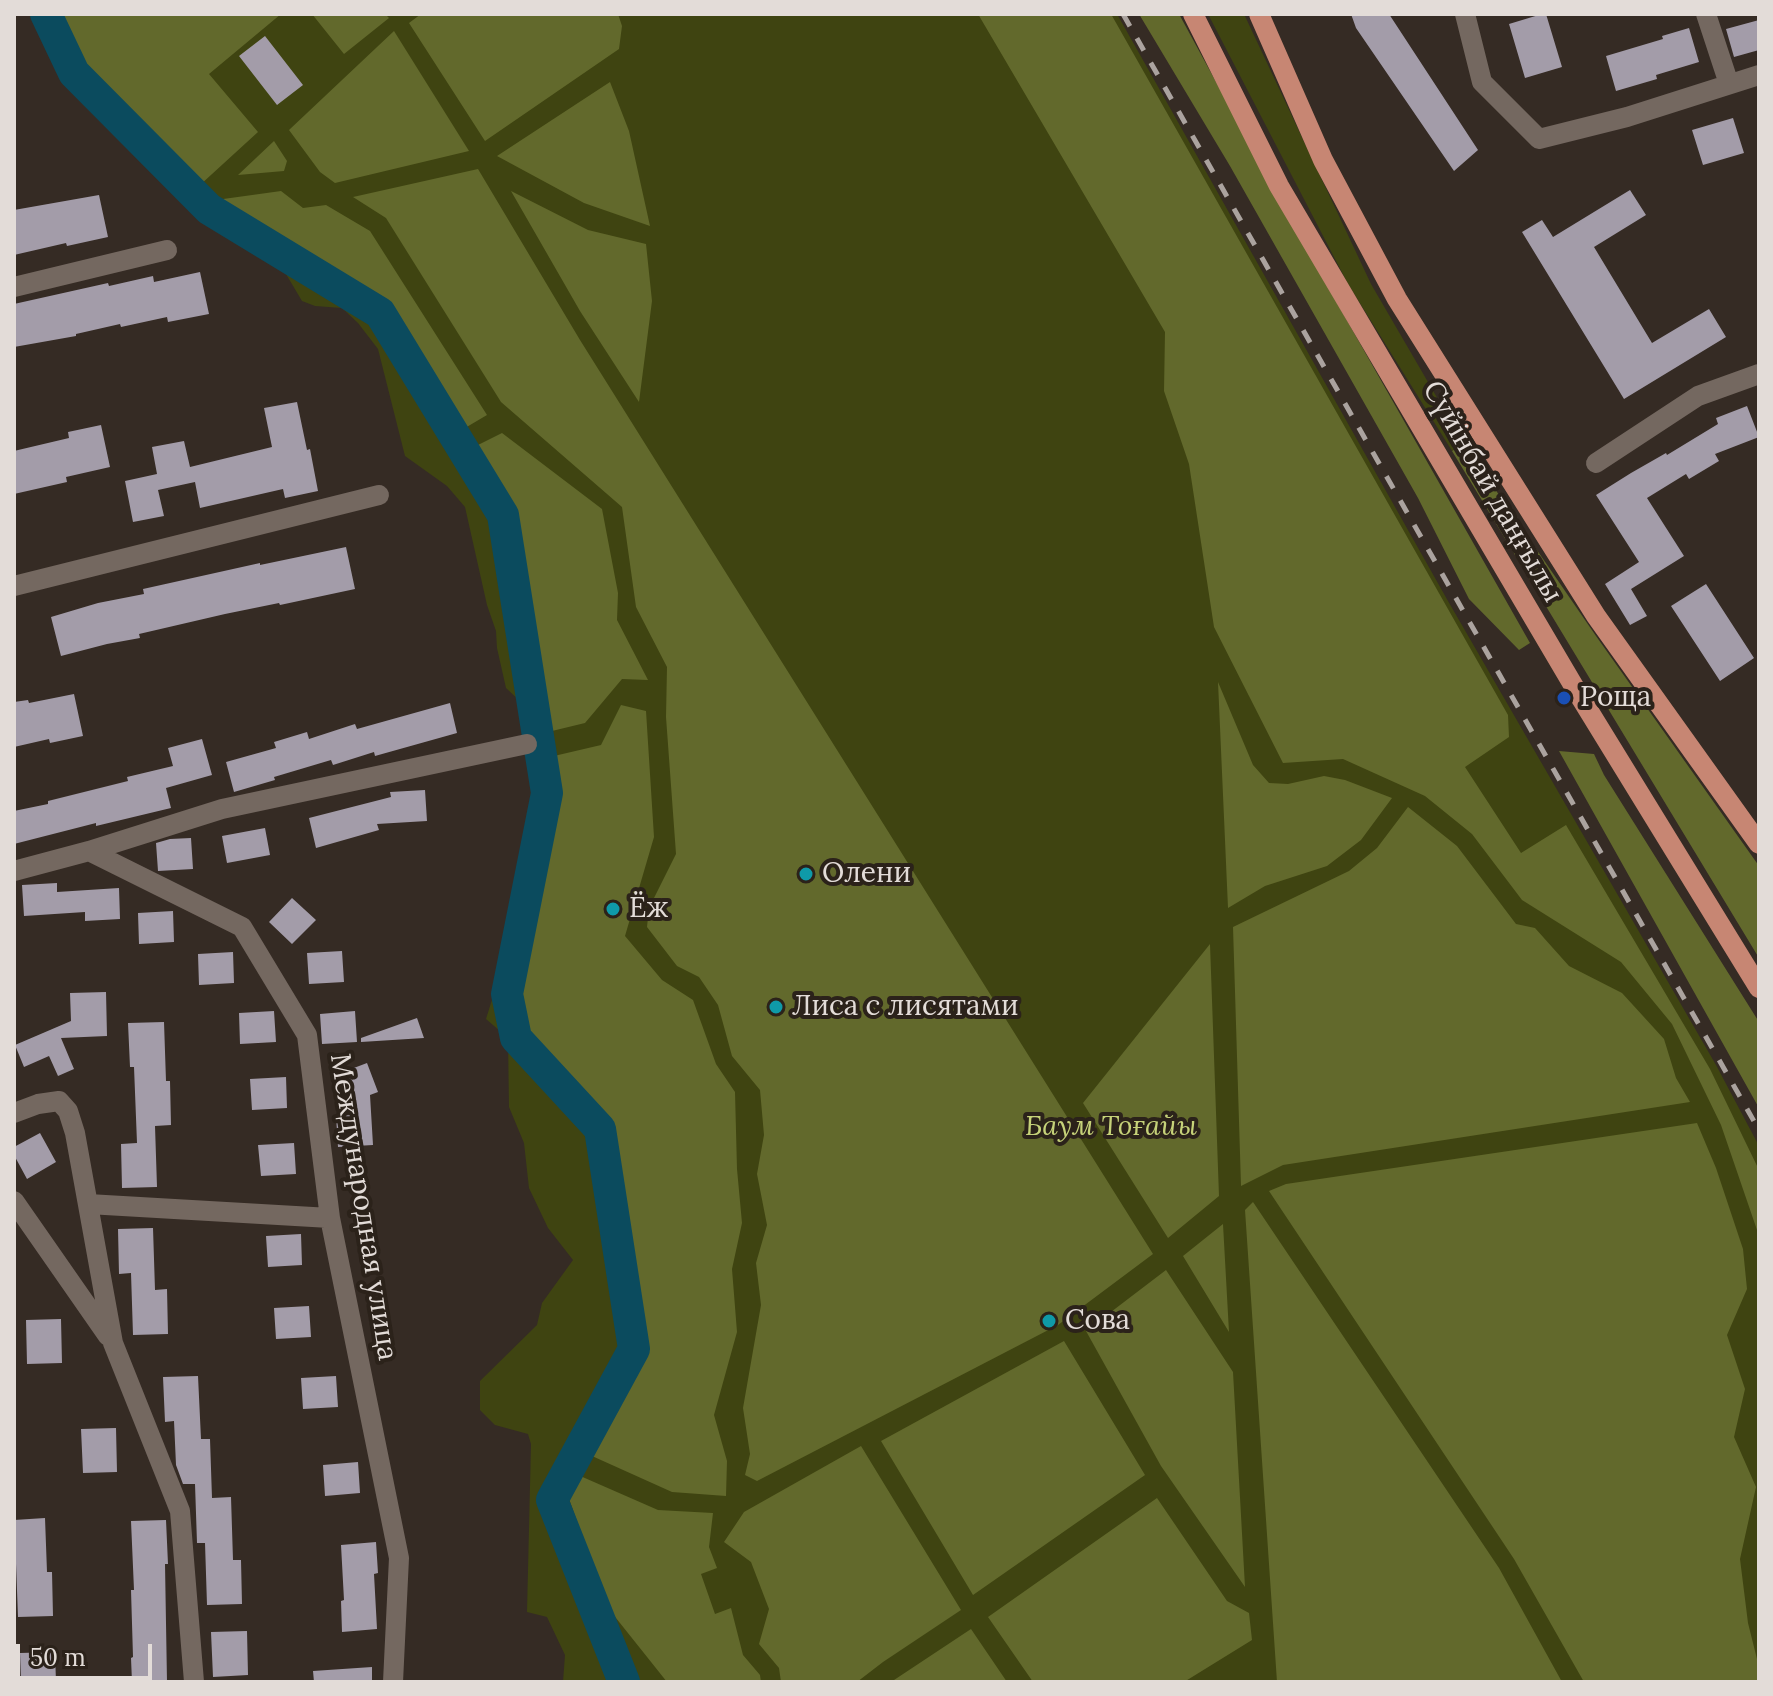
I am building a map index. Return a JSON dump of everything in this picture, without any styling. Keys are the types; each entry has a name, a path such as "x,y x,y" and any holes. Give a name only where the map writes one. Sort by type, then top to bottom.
{"main road":[{"name":"Сүйінбай даңғылы","path":"1193,14 1279,186 1571,683 1759,988"},
{"name":"Сүйінбай даңғылы","path":"1259,14 1323,160 1397,299 1596,616 1759,844"}],"street":[{"path":"1465,14 1482,82 1539,139 1627,117 1759,75"},
{"path":"1706,14 1729,84"},
{"path":"14,287 167,250"},
{"path":"1596,463 1698,396 1759,374"},
{"path":"14,586 379,495"},
{"path":"14,871 222,809 527,744"},
{"name":"Международная улица","path":"89,851 242,927 307,1035 330,1218 399,1558 393,1682"},
{"path":"14,1113 38,1104 59,1101 68,1111 75,1133 113,1343 180,1511 194,1682"},
{"path":"14,1201 113,1343"},
{"path":"88,1204 330,1218"}],"green space":[{"path":"54,14 281,14 209,74 258,132 200,185 77,65"},
{"name":"Баум Тоғайы","path":"76,14 1117,14 1448,601 1716,1065 1759,1146 1759,1682 563,1682 565,1655 547,1617 527,1612 531,1444 528,1434 495,1425 480,1410 480,1381 537,1325 542,1303 573,1260 548,1228 529,1188 524,1143 509,1107 508,1038 486,1019 526,855 541,827 547,793 540,720 506,688 496,631 487,605 465,507 447,486 405,456 378,349 342,308 315,306 302,301 261,232 212,202 99,91"},
{"path":"312,14 385,14 389,18 344,54"},
{"path":"421,14 618,14 622,26 619,49 485,141 409,23"},
{"path":"978,14 1111,14 1508,715 1509,737 1465,767 1521,853 1566,825 1710,1069 1759,1170 1759,1243 1721,1125 1672,1024 1621,962 1522,900 1472,834 1425,796 1343,759 1283,763 1214,627 1189,464 1164,391 1165,332"},
{"path":"1139,14 1179,14 1320,273 1530,643 1519,650 1469,599 1418,498 1230,166"},
{"path":"1208,14 1244,14 1371,284 1464,444 1452,451 1348,284"},
{"path":"394,31 469,151 335,183 320,172 289,130"},
{"path":"610,82 629,131 650,226 584,203 497,156"},
{"path":"274,141 287,161 284,171 238,175"},
{"path":"478,169 580,340 1153,1254 1058,1325 757,1481 745,1475 750,1454 743,1408 761,1305 756,1263 767,1225 757,1174 764,1135 760,1090 732,1056 718,1005 699,977 677,966 647,927 649,908 676,854 666,717 667,667 636,607 622,507 501,402 386,218 353,197"},
{"path":"281,191 303,208 326,205 370,231 487,415 465,428 389,307 216,200"},
{"path":"511,191 588,230 646,244 652,301 639,402 580,311"},
{"path":"502,433 602,509 618,593 617,620 648,680 622,679 585,723 552,731 515,509 474,447"},
{"path":"1464,444 1759,866 1759,958 1452,451"},
{"path":"1218,682 1253,765 1269,783 1288,784 1324,776 1345,780 1392,798 1361,840 1327,866 1265,886 1228,908"},
{"path":"621,705 646,711 654,837 625,936 662,980 693,1000 716,1064 735,1092 742,1223 732,1269 737,1332 714,1415 727,1461 726,1496 672,1492 592,1456 648,1352 610,1118 531,1033 519,995 560,803 554,756 601,745"},
{"path":"1559,751 1594,754 1604,775 1759,1022 1759,1108"},
{"path":"1408,807 1457,846 1516,924 1535,928 1569,966 1622,993 1664,1039 1676,1078 1690,1102 1283,1165 1241,1186 1233,927 1349,871 1377,848"},
{"path":"1210,944 1219,1196 1168,1238 1083,1103"},
{"path":"1697,1123 1716,1168 1743,1249 1747,1289 1727,1335 1745,1389 1734,1437 1756,1487 1740,1559 1759,1682 1584,1682 1514,1559 1269,1191 1286,1184"},
{"path":"1253,1202 1499,1568 1562,1682 1277,1682 1245,1210"},
{"path":"1223,1224 1229,1332 1183,1256"},
{"path":"1166,1270 1233,1372 1245,1587 1161,1466 1086,1331"},
{"path":"1064,1341 1145,1475 973,1595 881,1441"},
{"path":"861,1446 961,1610 857,1682 781,1682 779,1668 759,1644 769,1609 751,1562 724,1542 744,1512"},
{"path":"578,1475 658,1510 713,1513 709,1547 717,1568 701,1574 715,1614 731,1608 743,1655 760,1675 761,1682 667,1682 608,1608 568,1496"},
{"path":"1157,1498 1227,1601 1249,1613 1252,1640 1184,1682 1033,1682 988,1617"},
{"path":"971,1629 1007,1682 891,1682"}],"building":[{"path":"1351,14 1389,14 1478,150 1454,171 1356,28"},
{"path":"1546,14 1562,67 1525,78 1509,24"},
{"path":"1759,20 1759,50 1734,57 1726,29"},
{"path":"1689,28 1699,62 1616,91 1606,56"},
{"path":"265,36 303,85 277,105 239,56"},
{"path":"1733,118 1744,153 1703,165 1692,130"},
{"path":"1630,190 1646,215 1594,247 1652,343 1709,309 1726,337 1624,399 1522,232 1542,220 1553,237"},
{"path":"99,195 108,237 14,255 14,210"},
{"path":"200,272 209,314 168,322 167,317 121,327 120,324 14,347 14,304 108,283 109,286 153,276 154,282"},
{"path":"297,402 318,491 285,498 283,489 200,508 195,482 158,490 164,516 133,522 125,481 157,474 152,447 184,441 190,467 272,447 264,408"},
{"path":"1747,406 1759,437 1715,454 1719,461 1689,479 1686,474 1647,498 1684,556 1631,589 1647,616 1630,625 1605,584 1639,562 1596,495 1718,424 1716,418"},
{"path":"101,425 110,467 66,477 67,482 14,494 14,451 69,438 68,432"},
{"path":"346,547 355,589 225,614 61,656 51,617 144,594 143,589"},
{"path":"1706,584 1754,658 1720,681 1671,606"},
{"path":"74,694 83,736 14,747 14,702 28,700 29,703"},
{"path":"450,703 457,733 333,765 331,760 234,792 226,762 276,748 274,742 307,732 309,739 355,724 357,729"},
{"path":"202,739 212,775 166,788 171,808 14,844 14,811 48,804 48,801 173,766 168,748"},
{"path":"425,790 427,821 377,824 379,830 316,848 309,818 391,797 390,792"},
{"path":"265,828 270,855 227,863 222,836"},
{"path":"191,838 193,869 158,871 156,843"},
{"path":"57,883 57,892 119,888 120,919 85,921 85,912 24,916 22,885"},
{"path":"292,898 316,920 292,944 269,922"},
{"path":"173,911 174,942 139,944 138,913"},
{"path":"342,951 344,982 309,984 307,953"},
{"path":"233,952 234,983 199,985 198,954"},
{"path":"106,992 107,1036 61,1038 74,1069 58,1076 49,1056 24,1067 15,1045 71,1021 70,993"},
{"path":"274,1011 276,1042 240,1044 239,1013"},
{"path":"355,1011 357,1042 322,1044 320,1014"},
{"path":"417,1018 424,1038 361,1042 361,1038"},
{"path":"164,1022 171,1125 155,1126 157,1187 122,1188 121,1144 137,1143 134,1067 130,1067 128,1023"},
{"path":"367,1063 378,1092 370,1095 373,1145 338,1147 336,1116 353,1115 338,1074"},
{"path":"286,1077 287,1108 252,1110 250,1079"},
{"path":"40,1133 56,1162 27,1179 14,1155 14,1147"},
{"path":"294,1143 296,1174 261,1176 258,1145"},
{"path":"153,1228 155,1290 167,1289 168,1334 133,1335 131,1273 119,1274 118,1229"},
{"path":"301,1234 302,1265 268,1267 266,1236"},
{"path":"309,1306 311,1337 276,1339 274,1308"},
{"path":"61,1319 62,1363 27,1364 26,1320"},
{"path":"198,1376 201,1439 210,1439 212,1498 231,1497 233,1560 241,1560 242,1604 207,1605 205,1543 197,1543 195,1484 183,1484 176,1465 174,1421 165,1422 163,1377"},
{"path":"336,1376 338,1407 303,1409 301,1378"},
{"path":"116,1428 117,1472 83,1473 81,1429"},
{"path":"358,1462 360,1493 325,1496 323,1465"},
{"path":"45,1518 47,1572 52,1572 53,1616 18,1617 14,1520"},
{"path":"166,1520 167,1682 132,1682 131,1590 134,1590 131,1521"},
{"path":"376,1542 377,1629 342,1632 341,1545"},
{"path":"247,1631 248,1675 213,1677 211,1632"},
{"path":"55,1652 56,1682 21,1682 20,1653"},
{"path":"372,1667 372,1682 314,1682 313,1671"}],"waterway":[{"path":"46,14 74,73 209,209 380,313 503,515 547,793 507,994 516,1038 600,1129 634,1349 552,1500 624,1682"}],"railway":[{"path":"1123,14 1759,1130"}],"place":[{"name":"Роща","path":"1564,698"},
{"name":"Олени","path":"806,874"},
{"name":"Ёж","path":"613,909"},
{"name":"Лиса с лисятами","path":"776,1007"},
{"name":"Сова","path":"1049,1321"}]}
